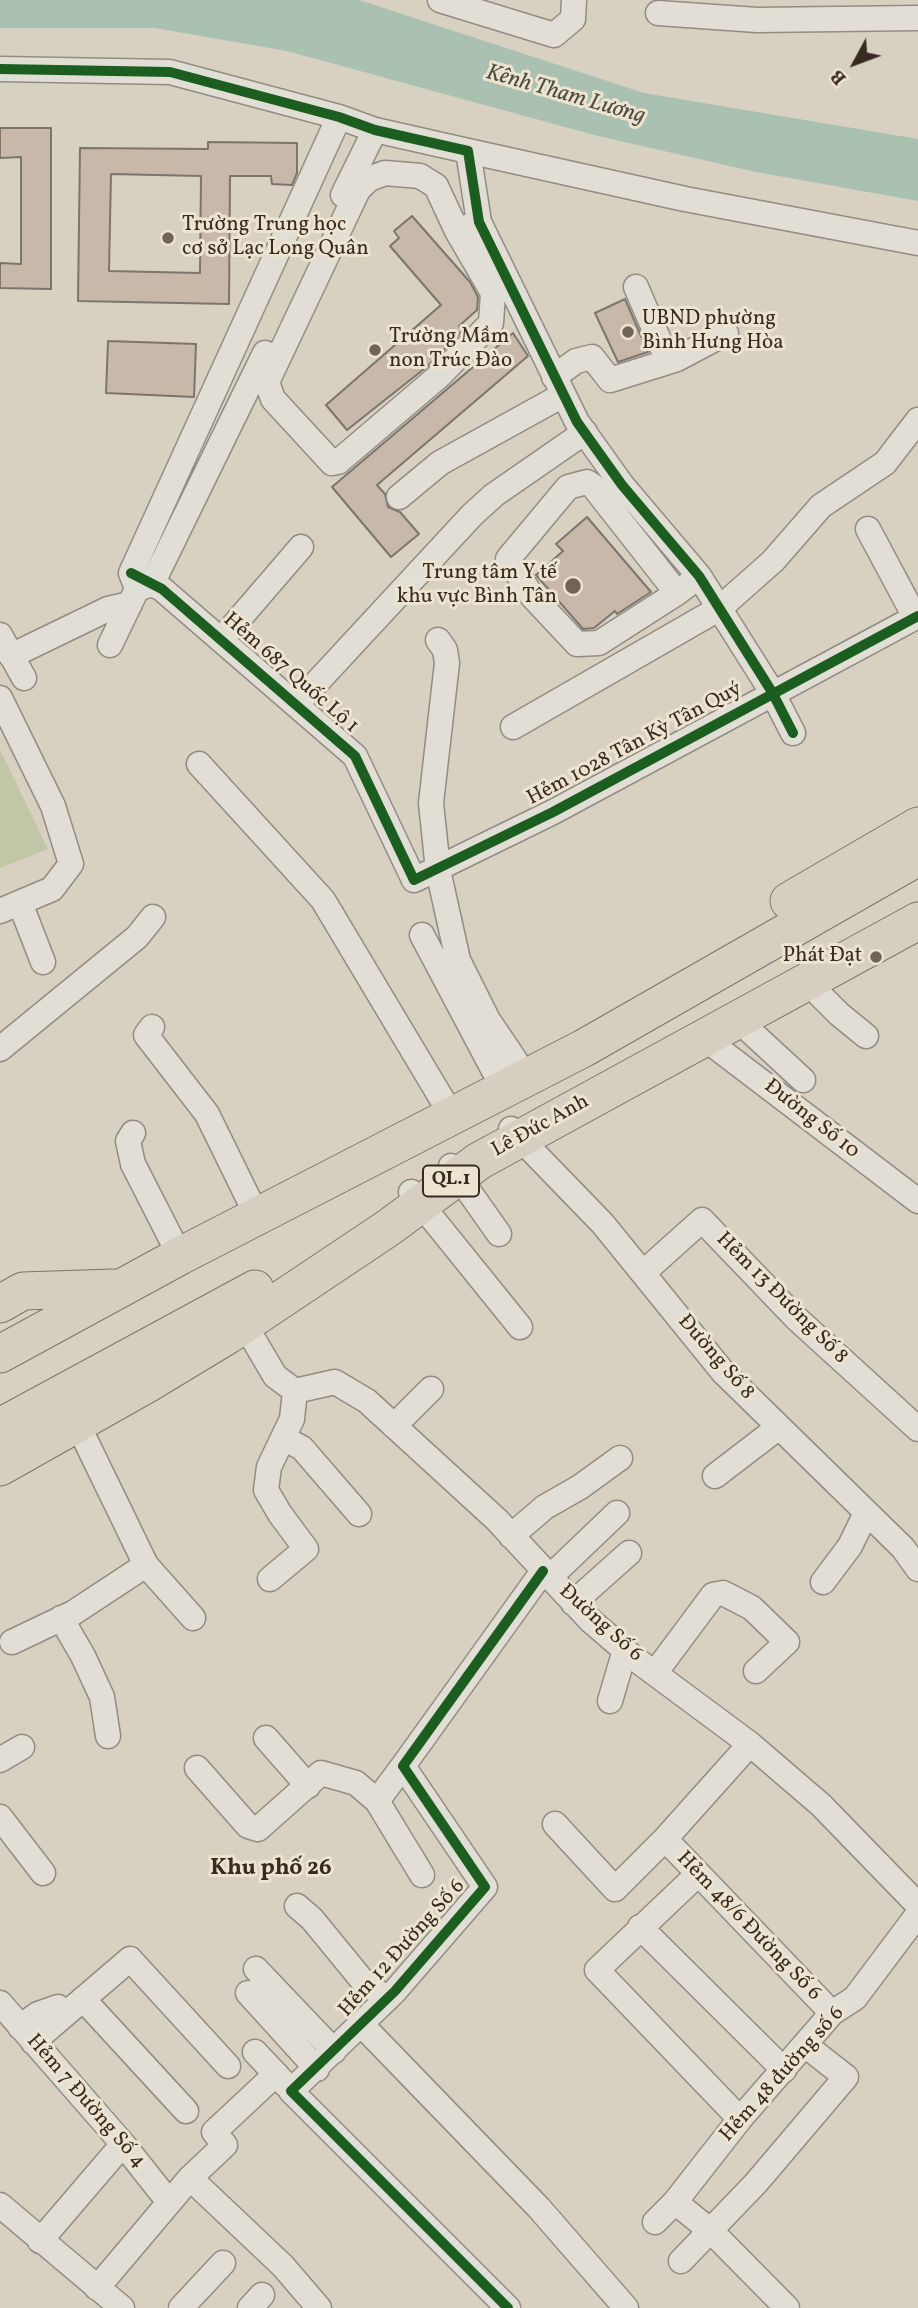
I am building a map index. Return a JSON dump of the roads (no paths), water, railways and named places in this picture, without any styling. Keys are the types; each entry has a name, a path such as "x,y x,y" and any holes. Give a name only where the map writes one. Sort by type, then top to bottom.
{"highway":[{"name":"QL.1","path":"452,1116 505,1065 918,826"},
{"name":"QL.1","path":"0,1354 180,1256 584,1048 918,857"},
{"name":"Lê Đức Anh","path":"0,1467 78,1423 454,1170 918,900"},
{"name":"Lê Đức Anh","path":"515,1133 704,1038 918,921"},
{"name":"QL.1","path":"0,1304 23,1291 125,1287"},
{"name":"Lê Đức Anh","path":"0,1427 238,1313"}],"street":[{"path":"440,0 555,35 573,19 574,0"},
{"path":"658,13 757,20 918,18"},
{"path":"0,69 170,72 339,117 375,130 685,199 918,243"},
{"path":"173,513 339,117"},
{"path":"110,645 173,513 375,130"},
{"path":"468,151 468,227 493,293 491,323 439,376 338,462 332,463 273,399 267,382 358,190 369,179 385,173 420,176 436,186 468,227 585,432 622,485 699,576 772,692 793,733"},
{"path":"636,287 668,361"},
{"path":"399,497 440,463 559,386 576,361 592,357 610,380 668,361 726,333"},
{"path":"513,727 720,608 773,561 821,506 885,463 918,420"},
{"path":"296,705 472,515 494,495 585,432"},
{"path":"677,593 593,486 587,482 568,487 508,559 531,596 577,644 598,643 677,593 699,576"},
{"path":"868,529 917,616"},
{"path":"221,640 301,547"},
{"path":"24,678 6,646 108,609 138,587"},
{"name":"Hẻm 687 Quốc Lộ 1","path":"138,587 221,640 355,756 414,880 441,869"},
{"name":"Hẻm 1028 Tân Kỳ Tân Quý","path":"441,869 917,616"},
{"path":"438,640 447,657 431,803 441,869 458,960 488,1020 505,1065"},
{"path":"0,698 53,806 71,864 52,888 10,907 43,962"},
{"path":"199,764 323,900 452,1116"},
{"path":"0,1049 137,937 153,917"},
{"path":"422,935 505,1065"},
{"path":"807,982 866,1036"},
{"path":"738,1020 803,1080"},
{"path":"152,1027 146,1035 207,1114 258,1218"},
{"name":"Đường Số 10","path":"704,1038 918,1201"},
{"path":"133,1133 128,1141 133,1164 180,1256"},
{"name":"Đường Số 8","path":"515,1133 603,1224 723,1372 902,1548 918,1569"},
{"path":"454,1170 499,1234"},
{"path":"415,1198 520,1327"},
{"name":"Hẻm 13 Đường Số 8","path":"644,1272 702,1220 796,1318 918,1429"},
{"path":"238,1313 275,1376 295,1391 292,1419 270,1467 266,1490 306,1549 270,1579"},
{"name":"Đường Số 6","path":"295,1391 335,1382 366,1401 511,1536 573,1603 625,1650 750,1744 821,1805 918,1905"},
{"path":"394,1426 431,1389"},
{"path":"78,1423 88,1451 132,1531 146,1565 193,1618"},
{"path":"715,1476 779,1427"},
{"path":"283,1438 302,1448 359,1514"},
{"path":"511,1536 545,1507 588,1482 620,1458"},
{"path":"377,1801 546,1575 617,1513"},
{"path":"823,1582 850,1546 866,1513"},
{"path":"573,1603 629,1553"},
{"path":"12,1642 61,1618 146,1565"},
{"path":"655,1673 713,1595 723,1594 752,1608 787,1642 756,1671"},
{"path":"61,1618 103,1697 108,1736"},
{"path":"610,1701 625,1650"},
{"path":"266,1738 308,1786"},
{"path":"555,1825 615,1889 665,1839 750,1744"},
{"path":"0,1760 22,1747"},
{"name":"Hẻm 12 Đường Số 6","path":"190,2178 225,2145 214,2132 283,2083 326,2060 387,1999 485,1887 403,1766"},
{"path":"197,1768 248,1826 258,1829 321,1773 356,1783 377,1801 422,1875"},
{"path":"0,1817 43,1873"},
{"name":"Hẻm 48/6 Đường Số 6","path":"665,1839 696,1875 832,2014"},
{"path":"696,1875 597,1970 740,2119"},
{"path":"297,1906 312,1919 362,1980 387,1999"},
{"name":"Hẻm 48 đường số 6","path":"655,2222 675,2203 740,2119 832,2014 855,1998 918,1914"},
{"path":"640,1927 784,2070"},
{"path":"27,2035 83,1999 130,1959 228,2066"},
{"path":"256,1969 326,2060"},
{"path":"248,1993 326,2060"},
{"path":"83,1999 186,2111"},
{"name":"Hẻm 7 Đường Số 4","path":"0,2003 123,2144 169,2202"},
{"path":"27,2035 38,2014 58,2007"},
{"path":"361,2024 521,2189 626,2308"},
{"path":"681,2262 712,2232 846,2077 805,2045"},
{"path":"255,2052 508,2308"},
{"path":"40,2241 123,2144"},
{"path":"97,2288 190,2178 283,2266 319,2308"},
{"path":"675,2203 712,2232 787,2308"},
{"path":"0,2205 122,2308"},
{"path":"181,2308 223,2263"}],"water":[{"name":"Kênh Tham Lương","path":"0,0 359,0 644,93 918,139 918,201 756,172 598,136 287,51 155,28 0,28"}],"place":[{"name":"Trường Trung học cơ sở Lạc Long Quân","path":"168,238"},
{"name":"UBND phường Bình Hưng Hòa","path":"628,332"},
{"name":"Trường Mầm non Trúc Đào","path":"375,350"},
{"name":"Trung tâm Y tế khu vực Bình Tân","path":"573,586"},
{"name":"Phát Đạt","path":"876,957"}],"district":[{"name":"Khu phố 26","path":"271,1870"}]}
